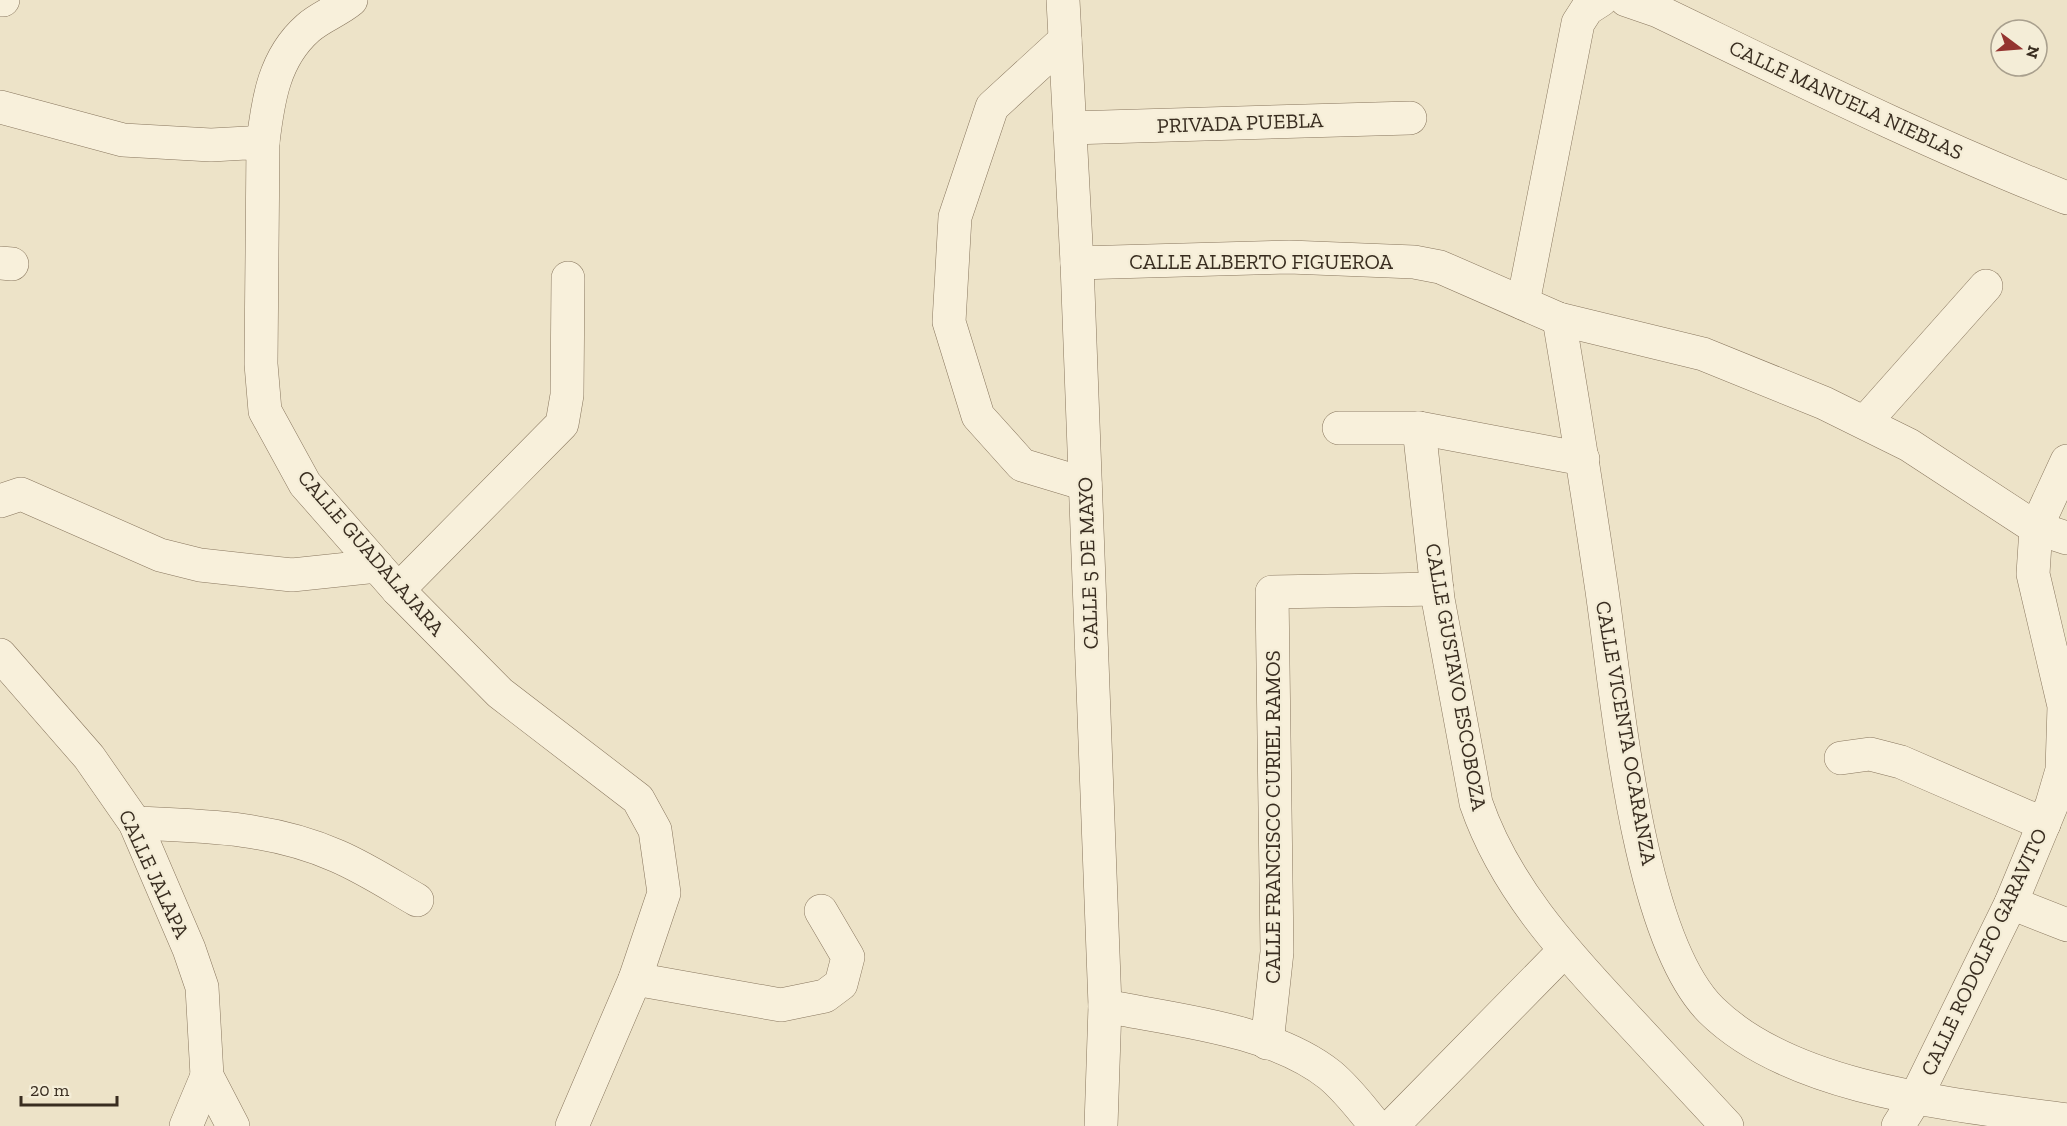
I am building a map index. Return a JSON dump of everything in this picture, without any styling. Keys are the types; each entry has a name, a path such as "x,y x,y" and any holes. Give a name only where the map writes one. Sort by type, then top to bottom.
{"street":[{"name":"CALLE GUADALAJARA","path":"351,0 309,27 289,48 274,82 263,142 261,364 265,411 305,484 387,578 500,693 638,799 655,830 664,892 634,979 573,1126"},
{"name":"CALLE 5 DE MAYO","path":"1063,0 1077,263 1105,1006 1101,1126"},
{"path":"1522,303 1578,23 1587,9 1600,0"},
{"name":"CALLE MANUELA NIEBLAS","path":"1626,0 1658,10 1851,105 1957,153 2067,198"},
{"path":"1065,40 992,107 956,217 949,322 978,416 1022,465 1085,484"},
{"path":"0,107 123,140 211,145 263,142"},
{"name":"PRIVADA PUEBLA","path":"1070,128 1410,118"},
{"name":"CALLE ALBERTO FIGUEROA","path":"1077,263 1289,257 1414,262 1440,267 1559,319 1703,354 1866,421 1909,445 2036,528 2067,538"},
{"path":"0,501 21,494 160,555 200,565 292,575 387,578 562,424 567,395 568,278"},
{"path":"1866,421 1986,286"},
{"name":"CALLE VICENTA OCARANZA","path":"1559,319 1583,459 1628,769 1642,846 1663,925 1684,974 1711,1010 1750,1039 1814,1071 1916,1099 2067,1120"},
{"path":"1339,428 1419,428 1583,459"},
{"name":"CALLE GUSTAVO ESCOBOZA","path":"1419,428 1437,589 1476,803 1485,831 1524,898 1564,951 1727,1126"},
{"name":"CALLE RODOLFO GARAVITO","path":"1898,1126 1916,1099 2011,903 2044,824 2062,770 2065,739 2064,706 2033,574 2036,528 2067,461"},
{"name":"CALLE FRANCISCO CURIEL RAMOS","path":"1267,1043 1277,952 1272,592 1437,589"},
{"name":"CALLE JALAPA","path":"0,655 89,757 135,823 189,949 202,987 207,1076 234,1126"},
{"path":"1841,758 1870,754 1901,762 2044,824"},
{"path":"135,823 239,829 271,834 337,856 417,900"},
{"path":"2011,903 2067,925"},
{"path":"634,979 781,1005 825,996 841,984 848,957 821,911"},
{"path":"1392,1126 1564,951"},
{"path":"1105,1006 1208,1026 1267,1043 1306,1060 1329,1075 1376,1126"},
{"path":"186,1126 207,1076"}]}
